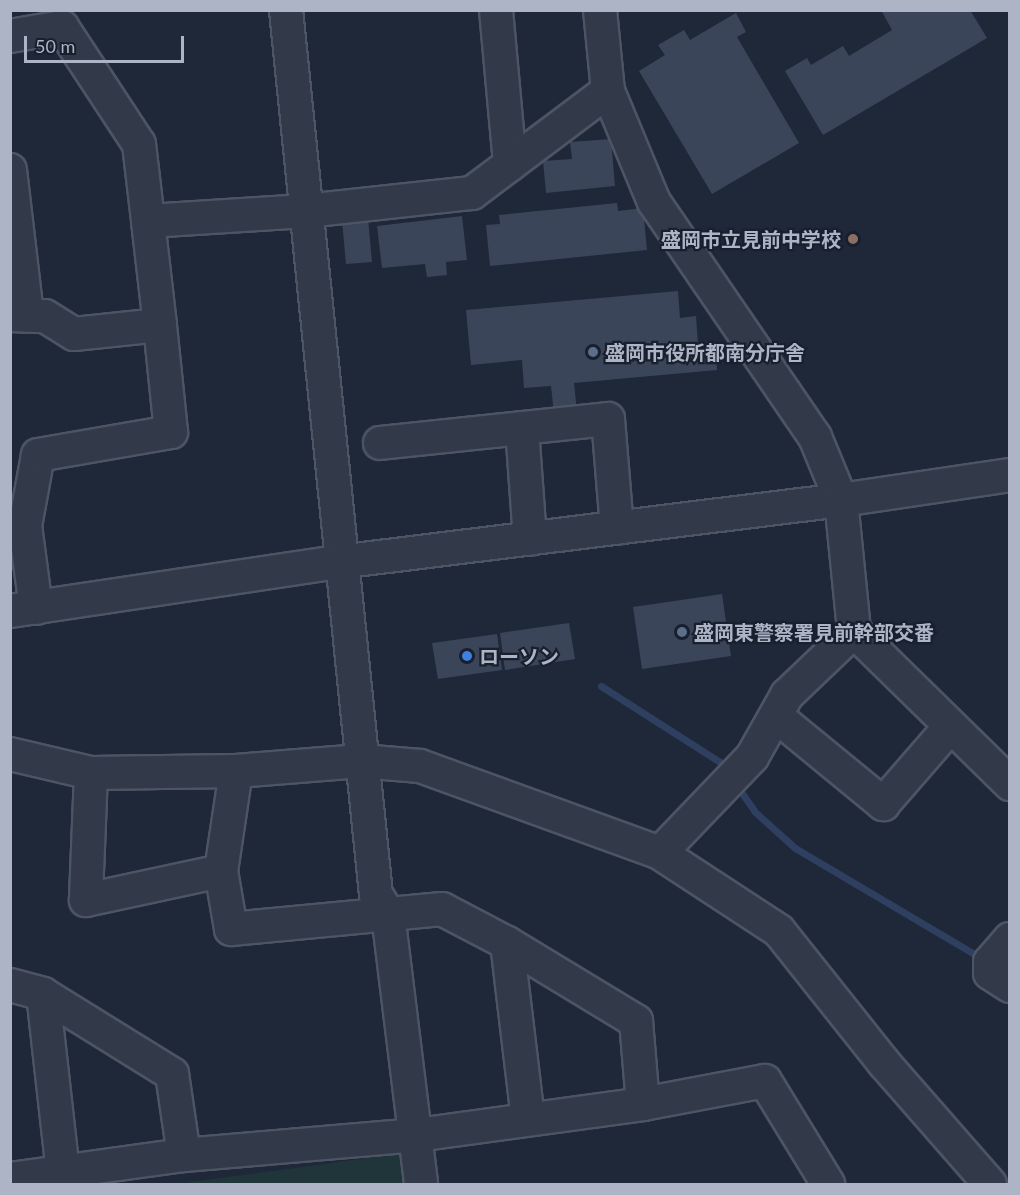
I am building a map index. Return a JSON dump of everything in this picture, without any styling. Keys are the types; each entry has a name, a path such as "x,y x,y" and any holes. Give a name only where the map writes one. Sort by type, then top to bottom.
{"street":[{"path":"286,10 339,562 376,894 388,914 417,1135 421,1185"},
{"path":"496,10 510,164"},
{"path":"600,10 608,91 654,202 814,437 841,500 854,632 1010,784"},
{"path":"10,36 62,27 139,144 171,432 38,455 25,526 23,610 339,562 841,500 1010,475"},
{"path":"148,221 306,211 472,193 608,91"},
{"path":"10,170 19,315 45,316 74,334 160,325"},
{"path":"380,443 608,419 617,528"},
{"path":"522,428 530,539"},
{"path":"660,854 752,757 787,695 854,632"},
{"path":"776,716 883,804 950,727"},
{"path":"10,754 91,773 236,771 361,761 420,766 660,854 779,932 884,1063 990,1185"},
{"path":"236,771 221,871 231,929 442,909 507,942 636,1021 643,1104"},
{"path":"91,773 86,900 221,871"},
{"path":"1010,939 990,962 990,973 1010,986"},
{"path":"507,942 528,1119"},
{"path":"10,985 43,994 172,1074 184,1155"},
{"path":"43,994 63,1171"},
{"path":"10,1179 184,1155 417,1135 643,1104 765,1081 828,1185"}],"green space":[{"path":"398,1154 409,1165 410,1184 176,1184"}],"building":[{"path":"881,10 970,10 987,38 823,135 785,71 807,58 811,65 843,46 849,56 892,30"},
{"path":"736,13 746,32 737,37 799,143 712,194 639,71 665,55 658,45 684,30 690,40"},
{"path":"611,139 615,186 546,193 543,161 572,159 570,142"},
{"path":"617,203 618,211 643,208 647,250 490,266 486,225 500,224 499,215"},
{"path":"462,216 467,260 446,262 447,275 427,277 425,264 382,268 377,226"},
{"path":"368,218 372,262 346,264 342,220"},
{"name":"盛岡市役所都南分庁舎","path":"678,291 680,318 696,316 698,344 715,343 717,370 574,383 577,412 554,414 551,386 524,388 522,360 471,365 466,310"},
{"name":"盛岡東警察署見前幹部交番","path":"722,594 731,656 642,669 633,607"},
{"path":"569,623 575,659 505,670 500,633"},
{"name":"ローソン","path":"497,634 502,670 438,679 432,643"}],"waterway":[{"path":"601,686 720,762 727,772"},
{"path":"737,786 755,812 795,848 983,959"}],"place":[{"name":"盛岡市立見前中学校","path":"853,239"},
{"name":"盛岡市役所都南分庁舎","path":"593,352"},
{"name":"盛岡東警察署見前幹部交番","path":"682,632"},
{"name":"ローソン","path":"467,656"}]}
